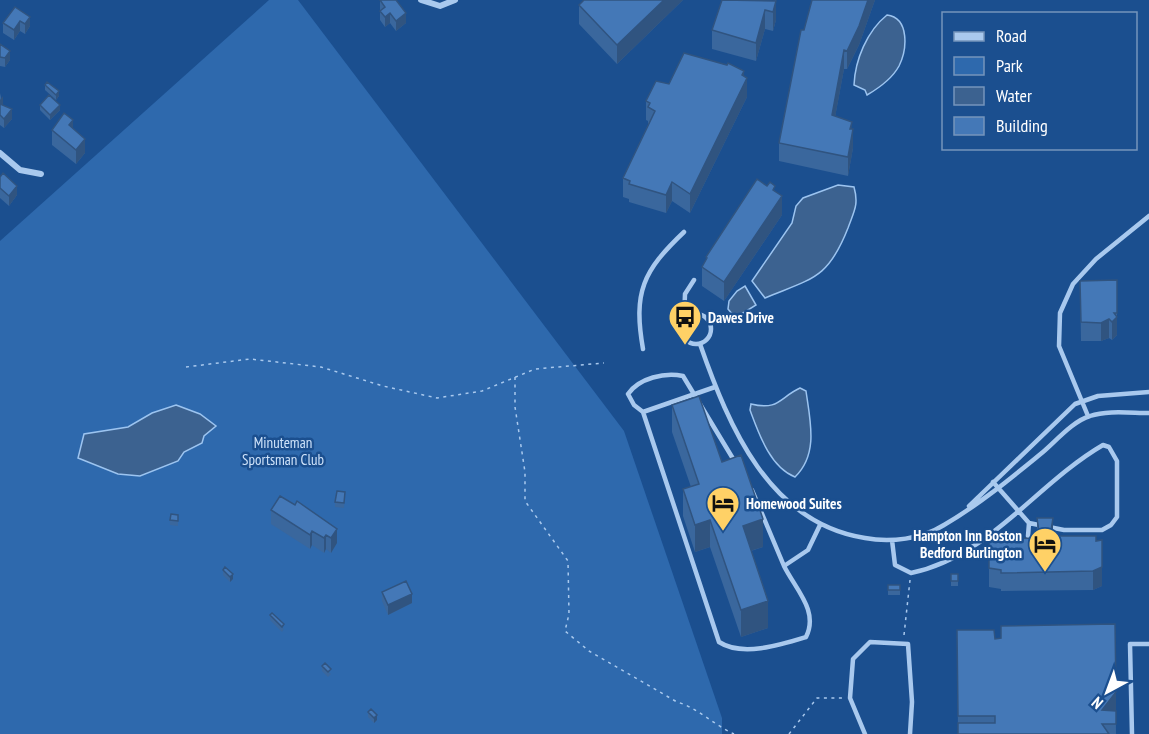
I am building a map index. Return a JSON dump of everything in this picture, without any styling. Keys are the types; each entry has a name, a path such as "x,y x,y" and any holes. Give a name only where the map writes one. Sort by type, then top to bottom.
{"street":[{"path":"421,0 440,6 455,0"},
{"path":"0,153 21,170 41,174"}],"lane":[{"path":"1088,416 1059,346 1060,313 1073,284 1096,259 1149,216"},
{"path":"643,349 638,321 639,296 657,257 684,232"},
{"path":"684,320 697,314 709,321 711,335 700,344 693,344 682,336 685,294 694,280"},
{"path":"700,344 715,387 738,437 773,488 798,511 820,525 855,537 892,540 942,527 998,488 1088,416 1149,412"},
{"path":"740,469 726,450 684,376 671,373 634,384 628,394 633,405 643,412 719,642 730,649 747,649 806,637 811,626 811,614 784,566 747,479"},
{"path":"643,412 715,387"},
{"path":"961,514 1063,412 1083,400 1098,396 1149,392"},
{"path":"892,540 895,565 911,573 927,570 959,556 982,541 1017,511 1103,445 1109,447 1117,461 1117,517 1111,525 1102,530 1064,530 1029,523 1017,511 993,482"},
{"path":"1029,523 1028,536 1037,543"},
{"path":"784,566 808,550 820,525"},
{"path":"1062,537 1064,530"},
{"path":"866,734 850,698 853,658 870,642 908,644 912,702 910,734"},
{"path":"1132,734 1130,644 1149,644"}],"path":[{"path":"186,366 250,359 321,367 383,386 437,398 482,391 535,369 603,363"},
{"path":"515,377 515,407 525,472 525,501 568,561 569,614 565,631 589,651 677,702 689,705 714,725 734,734"},
{"path":"902,643 909,608 911,573"},
{"path":"789,734 817,698 850,698"}],"green space":[{"name":"Minuteman Sportsman Club","path":"269,0 298,0 624,431 722,718 722,734 0,734 0,241"}],"water":[{"path":"887,15 894,17 903,28 904,52 893,75 867,95 865,90 854,85 857,66 868,38"},
{"path":"838,185 854,187 856,203 841,245 833,258 817,275 807,281 765,298 752,281 792,223 796,206 803,198"},
{"path":"745,286 756,305 740,315 733,315 728,309 729,301 737,291"},
{"path":"800,388 806,391 811,436 807,458 803,468 795,477 786,472 772,458 750,410 751,404 768,406"},
{"path":"176,405 200,414 216,426 204,436 202,443 184,452 178,461 140,476 118,474 78,458 84,434 128,427 152,413"}],"building":[{"path":"380,0 396,0 406,13 396,21 390,13 385,17 380,11 385,7"},
{"path":"584,0 664,0 617,45 579,5"},
{"path":"722,0 776,1 773,12 765,10 756,43 712,30"},
{"path":"812,0 868,0 847,51 844,50 832,115 852,122 848,157 779,143 801,30 804,30"},
{"path":"15,7 30,17 25,24 20,21 14,30 3,23"},
{"path":"0,44 10,51 5,58 0,57"},
{"path":"684,53 727,65 728,63 744,71 742,75 747,78 690,194 672,182 666,195 629,184 630,181 623,178 655,111 648,107 650,103 646,101 656,81 669,84"},
{"path":"47,82 59,91 56,95 45,85"},
{"path":"49,95 60,105 50,115 40,105"},
{"path":"0,104 12,109 4,119 0,115"},
{"path":"64,113 73,120 69,125 85,139 76,150 52,130"},
{"path":"3,173 17,186 9,196 0,188 0,177"},
{"path":"757,179 767,186 770,182 775,186 773,190 782,196 724,282 702,267 706,257"},
{"path":"1117,280 1117,313 1114,313 1117,317 1112,322 1109,319 1101,323 1081,322 1080,281"},
{"name":"Homewood Suites","path":"699,396 722,462 741,455 763,519 743,526 768,601 741,610 710,520 695,525 683,489 699,484 672,405"},
{"path":"337,491 345,492 344,503 335,502"},
{"path":"280,496 295,505 297,501 337,529 331,538 326,535 324,538 312,531 310,535 271,510"},
{"path":"171,514 178,515 178,521 170,520"},
{"path":"1037,518 1053,518 1050,536 1096,536 1096,541 1102,540 1102,567 1093,571 1001,573 1001,570 989,568 989,539 1040,538"},
{"path":"225,567 233,574 230,577 223,570"},
{"path":"951,574 958,574 958,581 951,581"},
{"path":"406,581 412,594 388,605 382,592"},
{"path":"888,585 900,585 900,590 888,590"},
{"path":"272,613 284,624 282,627 270,615"},
{"path":"1115,624 1116,692 1102,710 1116,711 1116,724 1102,724 1109,734 958,734 958,723 995,723 995,716 958,716 957,630 994,630 995,639 1001,638 1001,626"},
{"path":"325,663 331,669 328,672 322,666"},
{"path":"371,709 377,715 374,718 368,712"}],"place":[{"name":"Dawes Drive","path":"685,346"},
{"name":"Homewood Suites","path":"723,532"},
{"name":"Hampton Inn Boston Bedford Burlington","path":"1045,573"}]}
